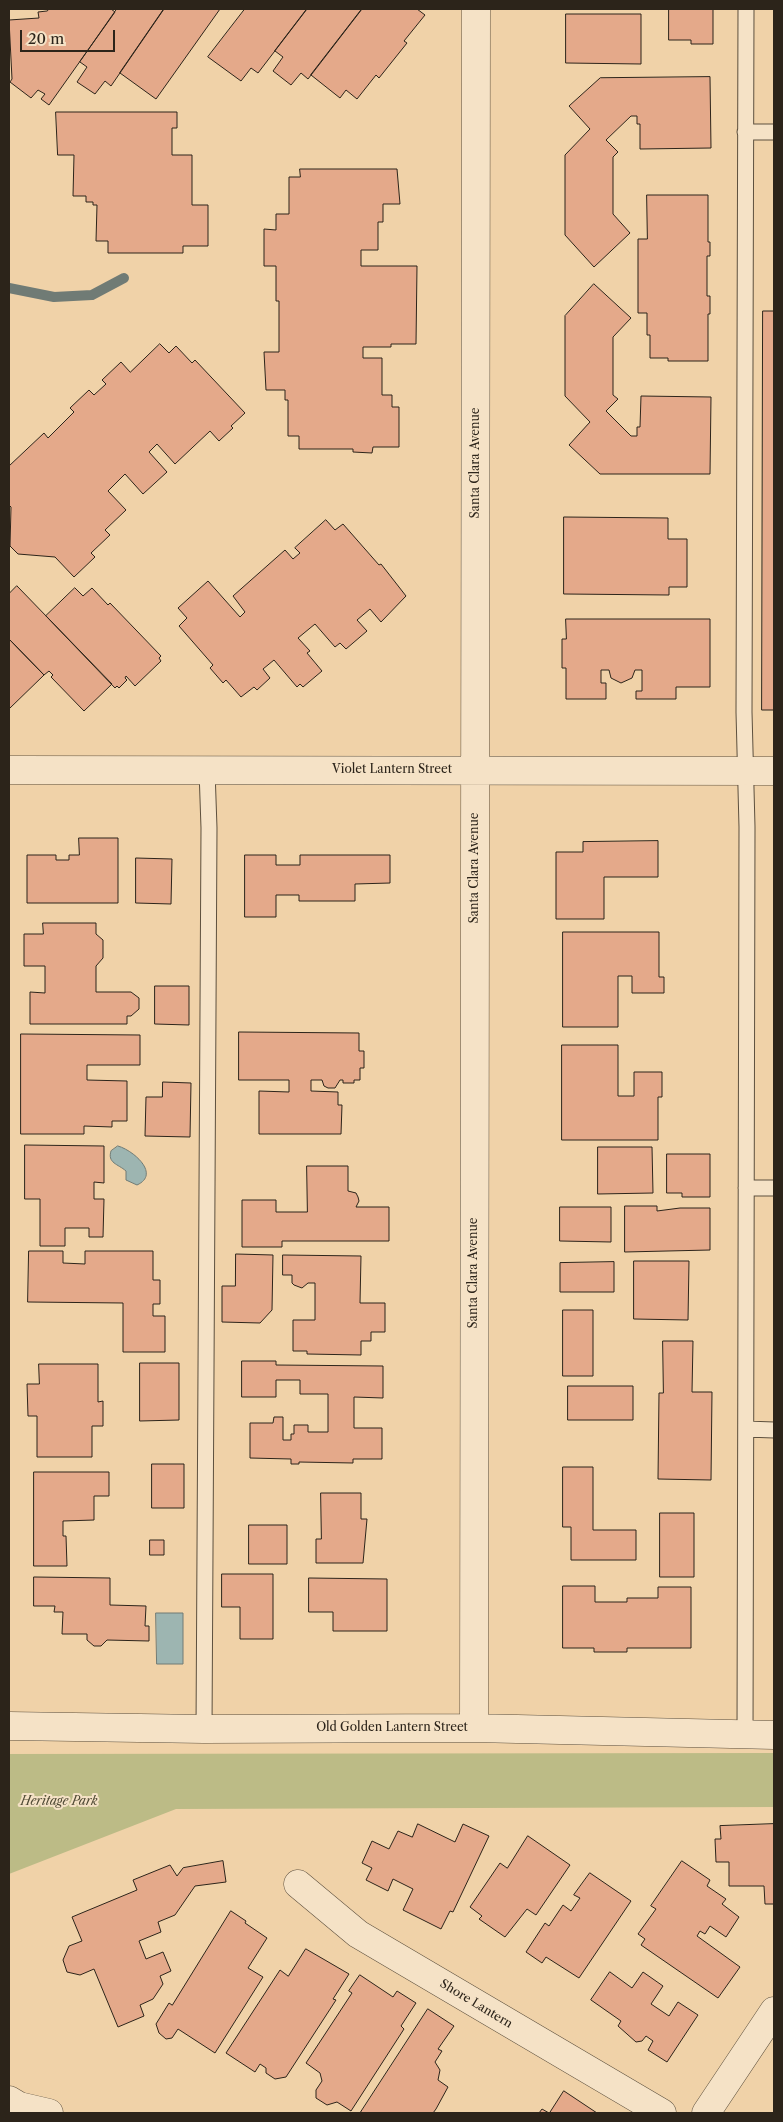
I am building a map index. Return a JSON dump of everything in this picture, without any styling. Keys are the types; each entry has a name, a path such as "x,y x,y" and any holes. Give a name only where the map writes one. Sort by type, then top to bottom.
{"street":[{"name":"Santa Clara Avenue","path":"474,1728 476,9"},
{"name":"Violet Lantern Street","path":"9,770 774,771"},
{"name":"Old Golden Lantern Street","path":"9,1726 204,1729 474,1728 774,1735"},
{"name":"Shore Lantern","path":"298,1884 358,1934 662,2113"},
{"path":"706,2113 774,2011"},
{"path":"9,2100 19,2106 49,2113"}],"lane":[{"path":"745,1734 746,9"},
{"path":"745,132 774,132"},
{"path":"204,1729 209,828 207,770"},
{"path":"746,1188 774,1188"},
{"path":"746,1429 774,1430"}],"green space":[{"name":"Heritage Park","path":"774,1753 774,1807 176,1809 9,1874 9,1754"}],"water":[{"path":"118,1146 137,1157 145,1169 146,1175 144,1180 137,1185 126,1180 126,1171 112,1161 111,1151"},
{"path":"156,1613 183,1613 183,1664 157,1664"}],"building":[{"path":"49,9 111,9 115,12 49,105 41,99 45,94 38,90 31,98 10,82 12,79 9,20 39,18 38,12"},
{"path":"117,9 164,9 111,86 105,81 95,94 77,82 87,67 80,62"},
{"path":"164,9 220,9 156,99 120,73"},
{"path":"245,9 307,9 258,73 251,68 241,81 208,57"},
{"path":"307,9 362,9 308,79 301,73 291,85 273,71 283,57 275,51"},
{"path":"362,9 417,9 425,15 404,41 407,43 379,78 376,75 357,99 346,90 340,98 311,75"},
{"path":"669,9 713,9 713,44 691,44 691,40 669,40"},
{"path":"566,14 641,14 641,64 566,63"},
{"path":"710,77 711,148 640,149 640,124 637,124 637,116 631,116 606,140 618,152 613,157 613,214 630,233 594,267 565,235 565,155 590,129 569,106 600,78"},
{"path":"56,112 177,112 177,128 172,128 172,155 192,155 192,205 208,205 208,246 183,246 183,253 108,253 108,241 96,241 97,205 93,205 93,202 86,202 86,196 73,196 74,155 58,155"},
{"path":"300,169 397,169 400,204 383,204 383,222 378,222 378,250 361,250 361,266 417,266 416,344 391,344 391,347 363,347 363,358 382,358 382,395 392,395 392,407 399,407 399,447 373,447 372,453 353,452 353,449 299,449 299,436 288,436 288,400 285,400 285,390 266,390 264,352 279,352 279,301 276,301 276,266 264,266 264,229 276,230 276,214 289,214 289,177 300,177"},
{"path":"647,195 708,195 708,242 710,242 710,256 707,256 707,296 710,296 710,314 708,314 708,361 668,361 668,358 650,358 650,335 647,335 647,313 638,313 638,239 647,239"},
{"path":"594,284 631,318 613,337 613,395 618,399 606,411 631,436 637,436 637,427 640,427 641,396 711,397 710,474 600,474 569,445 590,422 565,396 565,316"},
{"path":"763,311 774,311 774,710 762,710"},
{"path":"160,344 169,353 176,346 192,363 195,360 245,413 219,441 210,431 175,464 157,444 149,452 167,472 143,494 125,474 108,491 126,510 105,530 110,535 91,553 95,557 74,577 55,557 18,554 10,546 9,466 44,433 48,438 74,412 70,408 89,390 94,395 106,384 102,380 121,362 130,372"},
{"path":"564,517 668,518 668,539 687,539 687,587 669,587 669,595 564,594"},
{"path":"326,520 335,530 343,524 379,565 381,564 406,596 381,622 370,609 357,620 367,631 346,649 340,643 335,647 315,624 298,638 310,651 307,653 322,671 303,687 300,684 297,687 274,660 263,669 270,678 257,690 254,687 241,697 226,680 223,683 210,668 213,665 179,626 187,618 178,608 208,581 240,617 245,612 233,596 285,550 293,559 300,553 295,548"},
{"path":"17,586 112,684 84,711 51,677 53,675 49,671 44,675 9,639 9,594"},
{"path":"75,588 83,596 92,588 108,605 110,603 161,656 159,658 161,661 135,686 126,676 127,680 119,688 117,686 115,688 46,616"},
{"path":"566,619 710,619 710,687 676,687 676,699 636,699 636,691 642,691 642,670 635,670 632,678 621,683 611,678 609,670 601,670 601,683 606,683 606,699 566,699 566,668 562,668 562,639 566,639"},
{"path":"9,639 44,675 9,709"},
{"path":"79,838 118,838 118,903 27,903 27,855 56,855 56,860 69,860 69,855 79,855"},
{"path":"658,841 658,877 604,877 604,919 556,919 556,852 583,852 583,842"},
{"path":"245,855 276,855 276,865 300,865 300,855 390,855 390,883 355,884 355,901 299,901 299,895 276,895 276,917 245,917"},
{"path":"136,858 172,859 171,904 136,903"},
{"path":"43,923 96,923 96,934 103,940 103,958 96,966 96,992 131,992 139,998 139,1009 131,1016 127,1016 127,1024 30,1024 30,992 45,993 45,966 24,966 24,934 43,934"},
{"path":"563,932 659,932 659,977 664,977 664,993 632,993 632,976 618,976 618,1027 563,1027"},
{"path":"155,986 189,986 189,1025 155,1024"},
{"path":"239,1032 359,1033 359,1051 364,1051 364,1068 360,1068 360,1080 354,1080 354,1083 343,1083 343,1080 340,1080 335,1088 328,1088 324,1086 322,1080 311,1080 311,1091 338,1092 338,1105 342,1105 341,1134 259,1134 259,1091 289,1092 289,1080 239,1080"},
{"path":"21,1034 140,1035 140,1065 87,1065 87,1080 127,1081 127,1121 112,1121 112,1127 84,1126 84,1134 21,1134"},
{"path":"562,1045 618,1045 618,1096 634,1096 634,1072 662,1072 662,1097 658,1097 658,1140 562,1140"},
{"path":"163,1082 191,1083 190,1137 145,1136 146,1097 162,1097"},
{"path":"25,1145 104,1146 104,1183 94,1182 94,1199 104,1199 103,1237 89,1237 89,1228 65,1228 65,1246 40,1246 40,1199 25,1199"},
{"path":"598,1147 652,1147 653,1193 598,1194"},
{"path":"667,1154 710,1154 710,1197 682,1197 682,1193 667,1193"},
{"path":"307,1166 348,1166 348,1191 356,1193 358,1197 359,1201 356,1207 389,1207 389,1241 282,1241 282,1247 242,1247 242,1200 276,1200 276,1212 307,1212"},
{"path":"625,1206 657,1206 657,1211 680,1208 710,1208 710,1250 625,1252"},
{"path":"560,1207 611,1207 611,1242 560,1241"},
{"path":"29,1251 63,1251 63,1263 85,1264 85,1251 153,1251 153,1280 160,1280 160,1304 153,1304 153,1316 165,1316 165,1352 123,1352 123,1303 28,1302"},
{"path":"236,1254 273,1255 272,1310 260,1323 222,1322 222,1286 235,1286"},
{"path":"283,1255 361,1256 360,1303 385,1303 385,1332 371,1332 371,1341 361,1341 361,1355 307,1354 307,1351 293,1351 293,1320 315,1320 315,1283 308,1283 302,1288 294,1285 292,1283 292,1275 283,1275"},
{"path":"634,1261 689,1261 688,1320 634,1319"},
{"path":"614,1262 614,1292 560,1292 560,1263"},
{"path":"563,1310 593,1310 593,1376 563,1376"},
{"path":"663,1341 693,1341 692,1392 712,1392 711,1480 658,1479 659,1393 663,1393"},
{"path":"242,1361 276,1361 276,1365 383,1366 383,1398 354,1397 354,1428 382,1428 382,1459 353,1459 353,1463 299,1462 299,1464 291,1464 291,1459 250,1458 250,1423 273,1423 274,1417 283,1417 283,1440 291,1440 291,1434 294,1434 294,1425 308,1425 308,1432 328,1432 328,1394 300,1394 300,1380 276,1380 276,1397 242,1397"},
{"path":"140,1363 179,1363 179,1420 140,1421"},
{"path":"39,1364 98,1364 98,1402 103,1401 103,1426 92,1426 92,1457 37,1457 37,1416 28,1416 27,1384 39,1384"},
{"path":"568,1386 633,1386 633,1420 568,1420"},
{"path":"152,1464 184,1464 184,1508 152,1508"},
{"path":"563,1467 593,1467 593,1530 636,1530 636,1560 571,1560 571,1527 563,1527"},
{"path":"34,1472 109,1472 109,1496 94,1496 94,1520 63,1521 63,1536 66,1536 67,1566 34,1566"},
{"path":"321,1493 361,1493 361,1519 367,1519 363,1563 316,1563 316,1539 321,1539"},
{"path":"660,1513 694,1513 694,1577 660,1577"},
{"path":"249,1525 287,1525 287,1564 249,1564"},
{"path":"150,1540 164,1540 164,1555 150,1555"},
{"path":"222,1574 273,1574 273,1639 240,1639 240,1607 222,1607"},
{"path":"34,1577 110,1578 110,1605 146,1606 145,1626 149,1626 149,1641 107,1640 101,1646 94,1646 87,1640 87,1634 62,1634 63,1612 54,1612 55,1606 34,1606"},
{"path":"309,1578 387,1579 387,1631 333,1631 333,1612 309,1612"},
{"path":"563,1586 595,1586 595,1602 627,1602 627,1598 658,1598 658,1587 691,1587 691,1648 627,1648 627,1652 594,1652 594,1648 563,1648"},
{"path":"418,1824 455,1842 463,1824 489,1836 453,1912 450,1911 441,1929 403,1910 413,1889 393,1879 388,1891 366,1880 372,1868 362,1863 372,1841 389,1849 398,1831 412,1837"},
{"path":"774,1824 774,1904 765,1904 764,1886 729,1886 729,1862 716,1862 715,1839 721,1839 720,1826"},
{"path":"528,1836 570,1865 536,1915 527,1909 505,1937 479,1919 482,1916 470,1907 500,1863 507,1868"},
{"path":"223,1861 226,1882 195,1886 175,1915 158,1922 161,1932 139,1941 146,1959 163,1952 171,1971 160,1976 163,1984 153,1999 140,2005 144,2016 118,2027 94,1969 80,1975 67,1972 63,1960 69,1946 82,1941 72,1917 137,1890 133,1880 170,1865 177,1876 183,1868"},
{"path":"682,1861 710,1880 707,1886 726,1899 722,1904 739,1917 726,1937 710,1926 705,1934 700,1931 697,1936 740,1967 718,1998 641,1945 645,1939 638,1934 656,1909 651,1906"},
{"path":"590,1873 631,1901 579,1978 546,1957 542,1963 526,1952 545,1923 549,1926 563,1905 571,1911 580,1898 574,1895"},
{"path":"231,1911 267,1938 248,1968 263,1977 215,2053 178,2029 172,2038 166,2039 159,2033 156,2024 169,2003 172,2005"},
{"path":"306,1949 349,1974 333,1999 336,2000 286,2077 275,2079 266,2073 266,2068 260,2064 255,2072 226,2053 280,1970 288,1976"},
{"path":"610,1972 632,1988 643,1972 663,1986 651,2004 669,2016 678,2002 698,2015 667,2062 648,2050 653,2041 646,2036 642,2041 636,2042 618,2026 621,2021 591,2000"},
{"path":"360,1975 393,1997 397,1991 416,2003 401,2026 404,2029 351,2111 337,2102 327,2105 316,2098 316,2090 322,2081 320,2073 306,2063 352,1993 349,1991"},
{"path":"428,2009 454,2026 438,2049 442,2051 435,2062 440,2070 438,2080 448,2087 436,2109 433,2113 361,2112"},
{"path":"564,2091 597,2113 549,2113"},
{"path":"542,2109 549,2113 539,2113"}],"waterway":[{"path":"9,288 54,297 92,295 124,278"}]}
